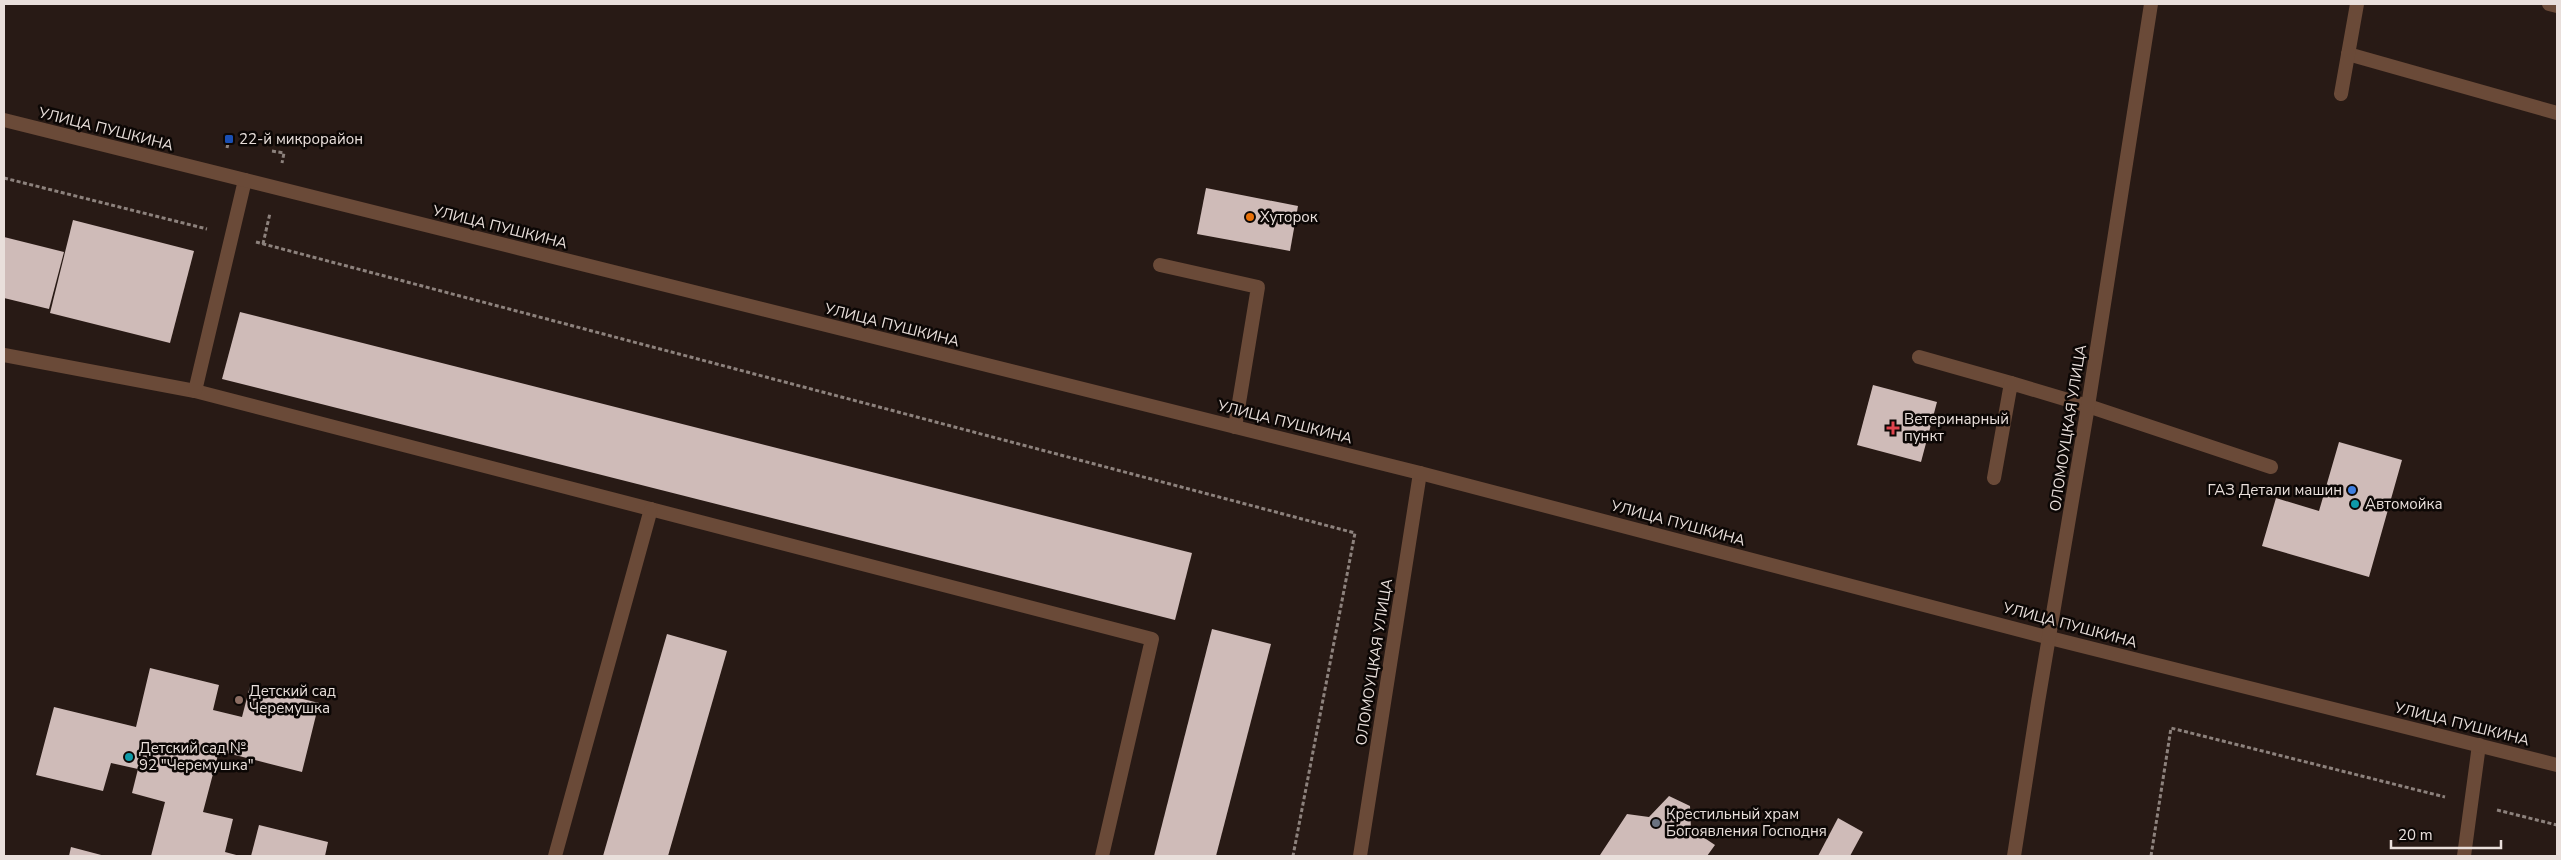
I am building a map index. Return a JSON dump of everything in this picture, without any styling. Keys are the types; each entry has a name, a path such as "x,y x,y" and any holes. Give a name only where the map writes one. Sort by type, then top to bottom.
{"street":[{"name":"ОЛОМОУЦКАЯ УЛИЦА","path":"2014,856 2088,406 2151,4"},
{"path":"2341,94 2356,4"},
{"path":"2549,4 2557,6"},
{"path":"2348,54 2557,113"},
{"name":"УЛИЦА ПУШКИНА","path":"4,120 1420,473 2050,638 2557,764"},
{"path":"195,391 245,180"},
{"path":"1160,265 1258,286 1235,427"},
{"path":"4,356 195,391 1152,639 1102,856"},
{"path":"1919,357 2088,406 2271,467"},
{"path":"1994,478 2010,383"},
{"name":"ОЛОМОУЦКАЯ УЛИЦА","path":"1360,856 1420,473"},
{"path":"555,856 650,509"},
{"path":"2464,856 2479,745"}],"path":[{"path":"4,178 263,244 1355,532 1294,856"},
{"path":"263,244 272,204"},
{"path":"2151,856 2171,728 2557,825"}],"building":[{"path":"1206,188 1298,206 1290,251 1197,234"},
{"path":"73,220 194,251 170,343 50,313"},
{"path":"4,237 64,252 49,309 4,298"},
{"path":"240,312 1192,553 1175,620 222,379"},
{"path":"1873,385 1937,402 1921,462 1857,445"},
{"name":"Автомойка","path":"2339,442 2402,460 2369,577 2262,546 2276,498 2319,511"},
{"path":"1212,629 1271,644 1216,856 1154,856"},
{"path":"667,634 727,651 668,856 603,856"},
{"name":"Детский сад № 92 \"Черемушка\"","path":"150,668 219,685 213,710 242,717 250,686 319,703 302,772 219,751 203,812 233,819 225,852 240,856 151,856 165,802 132,793 138,769 111,763 103,791 36,775 54,707 136,727"},
{"name":"Крестильный храм Богоявления Господня","path":"1669,796 1690,806 1691,829 1715,845 1707,856 1600,855 1627,814 1649,817"},
{"path":"1838,818 1863,832 1850,856 1818,856"},
{"path":"259,825 328,842 325,856 251,856"},
{"path":"71,847 105,856 69,856"}],"place":[{"name":"22-й микрорайон","path":"229,139"},
{"name":"Хуторок","path":"1250,217"},
{"name":"Ветеринарный пункт","path":"1893,428"},
{"name":"ГАЗ Детали машин","path":"2352,490"},
{"name":"Автомойка","path":"2355,504"},
{"name":"Детский сад Черемушка","path":"239,700"},
{"name":"Детский сад № 92 \"Черемушка\"","path":"129,757"},
{"name":"Крестильный храм Богоявления Господня","path":"1656,823"}]}
